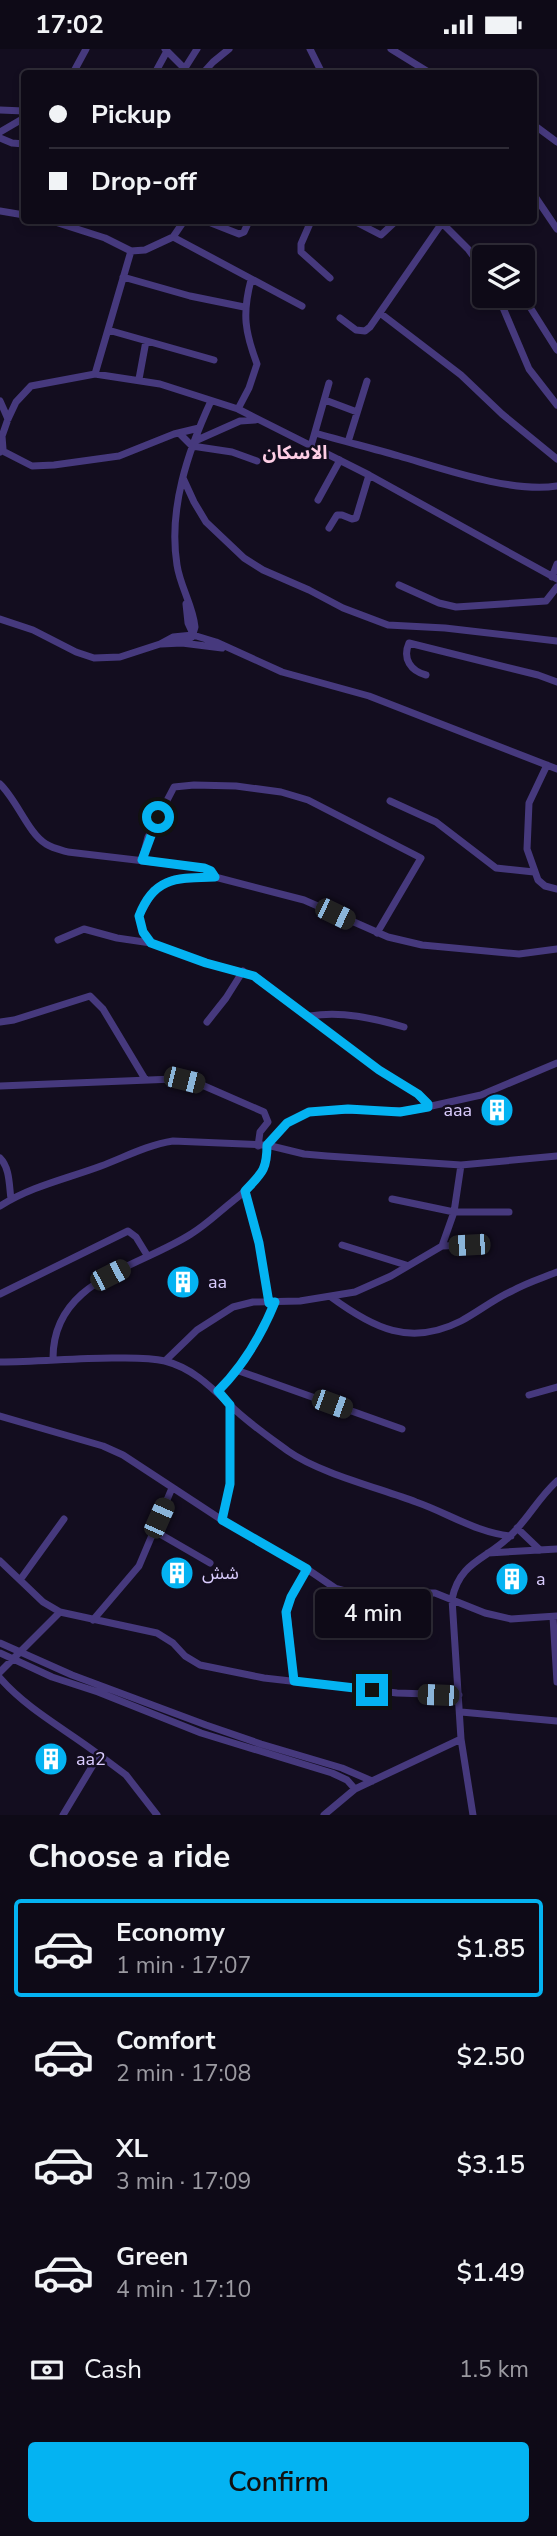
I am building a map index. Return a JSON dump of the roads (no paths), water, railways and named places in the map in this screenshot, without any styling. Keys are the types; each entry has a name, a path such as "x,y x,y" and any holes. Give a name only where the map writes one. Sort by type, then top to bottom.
{"street":[{"path":"75,70 86,49"},
{"path":"187,70 197,49"},
{"path":"205,70 229,49"},
{"path":"310,49 320,70"},
{"path":"391,49 424,70"},
{"path":"156,70 166,50 186,70"},
{"path":"0,110 21,111"},
{"path":"0,132 21,120"},
{"path":"537,127 557,142"},
{"path":"0,138 21,144"},
{"path":"537,199 557,229"},
{"path":"0,211 21,214"},
{"path":"61,224 105,238 131,251 145,250 173,237 182,224"},
{"path":"213,224 239,235 248,224"},
{"path":"310,224 301,244 301,252 330,278"},
{"path":"360,224 381,235 393,224"},
{"path":"340,318 360,331 370,327 440,224"},
{"path":"443,224 472,255"},
{"path":"173,237 302,306"},
{"path":"95,374 131,251"},
{"path":"123,277 190,296 244,307"},
{"path":"238,409 257,364 247,335 244,307 251,280"},
{"path":"503,308 529,369 557,405"},
{"path":"531,308 557,349"},
{"path":"380,313 461,375 557,460"},
{"path":"108,330 214,360"},
{"path":"139,379 146,341"},
{"path":"199,428 119,456 54,465 32,465 1,451 2,436 8,419 16,402 31,386 95,374 139,379 238,409 369,475 555,578 557,564"},
{"path":"348,442 367,381"},
{"path":"311,446 329,383"},
{"path":"325,400 357,412"},
{"path":"0,401 8,419"},
{"path":"182,643 193,635 195,623 178,572 175,546 183,478 193,444 211,401"},
{"path":"193,444 240,421 258,420"},
{"path":"179,433 193,444 232,452 257,461"},
{"path":"315,433 452,472 526,488 557,486"},
{"path":"318,500 340,460"},
{"path":"329,528 337,515 352,519 356,517 369,475"},
{"path":"183,478 206,522 244,558 263,570 343,608 388,625 445,628 557,641"},
{"path":"399,585 439,603 463,608 546,601 557,587"},
{"path":"0,619 33,630 94,658 120,657 173,637 193,635 216,642 282,672 355,692 419,714 557,769"},
{"path":"193,635 203,645"},
{"path":"426,675 412,668 407,652 409,643 538,675 557,683"},
{"path":"160,644 203,645 232,651"},
{"path":"547,765 529,803 527,849 540,883 557,889"},
{"path":"0,784 47,845 68,852 204,868 211,871 215,877"},
{"path":"142,860 148,837 174,787 236,786 281,792 308,800 421,858 377,933"},
{"path":"390,801 442,826 496,868 534,872"},
{"path":"151,943 143,932 139,916 154,890 172,880 215,877 304,900 377,933 422,945 487,953 524,954 557,949"},
{"path":"58,940 84,929 117,939 151,943 217,966 243,971 309,1016 379,1070 418,1094 428,1107"},
{"path":"207,1022 243,971"},
{"path":"0,1022 90,996 103,1009 145,1079"},
{"path":"309,1016 351,1014 404,1027"},
{"path":"262,1145 287,1123 309,1112 348,1109 400,1112 428,1107 481,1095 557,1063"},
{"path":"0,1086 174,1079 202,1085 264,1112 268,1122 260,1132 267,1162 260,1175 245,1191 190,1235 147,1255 93,1286 72,1303 56,1329 53,1358"},
{"path":"0,1206 34,1188 101,1166 158,1143 204,1141 262,1145 304,1154 461,1165 557,1156"},
{"path":"0,1158 8,1173 11,1199"},
{"path":"442,1246 454,1212 461,1165"},
{"path":"218,1391 239,1371 267,1322 272,1302 245,1191"},
{"path":"391,1199 454,1212 509,1212"},
{"path":"0,1294 128,1231 136,1237 147,1255"},
{"path":"342,1245 406,1265"},
{"path":"165,1361 197,1330 233,1307 355,1292 391,1276 442,1246 469,1245"},
{"path":"331,1297 361,1319 390,1330 428,1333 460,1321 513,1290 557,1272"},
{"path":"0,1362 53,1358 165,1361 201,1378 290,1453 309,1463 420,1503 481,1530 511,1536"},
{"path":"239,1371 402,1429"},
{"path":"529,1395 557,1387"},
{"path":"222,1520 230,1484 230,1405"},
{"path":"0,1416 103,1446 130,1459 222,1520 335,1588 353,1593 435,1593 485,1613 511,1619 555,1616 557,1682"},
{"path":"473,1815 461,1739 452,1599 455,1583 462,1574 511,1536 557,1481"},
{"path":"93,1620 135,1572 172,1488"},
{"path":"20,1580 64,1519"},
{"path":"517,1528 540,1551"},
{"path":"153,1529 210,1563"},
{"path":"488,1553 557,1549"},
{"path":"0,1561 43,1602 60,1612 157,1633 173,1643 185,1657 200,1665 294,1681 397,1693 459,1695"},
{"path":"294,1681 286,1612 307,1569"},
{"path":"0,1672 60,1612"},
{"path":"0,1644 72,1675 206,1725 342,1768 372,1781"},
{"path":"0,1653 52,1677 98,1692 201,1734 332,1773 344,1778 355,1789"},
{"path":"0,1678 16,1695 125,1775 157,1815"},
{"path":"461,1712 557,1721"},
{"path":"324,1815 355,1789 461,1739"},
{"path":"63,1815 93,1765 97,1753"}],"place":[{"name":"aaa","path":"497,1110"},
{"name":"aa","path":"183,1282"},
{"name":"شش","path":"177,1573"},
{"name":"a","path":"512,1579"},
{"name":"aa2","path":"51,1759"}],"district":[{"name":"الاسكان","path":"295,452"}]}
